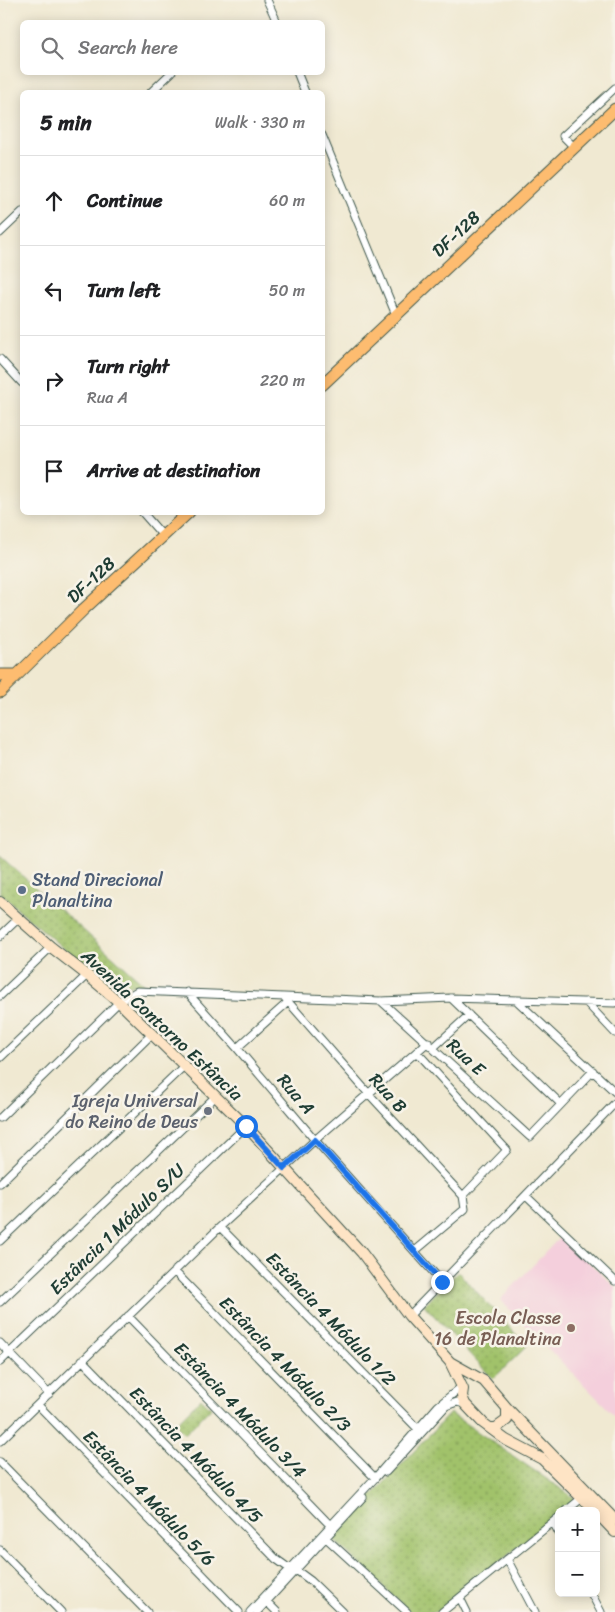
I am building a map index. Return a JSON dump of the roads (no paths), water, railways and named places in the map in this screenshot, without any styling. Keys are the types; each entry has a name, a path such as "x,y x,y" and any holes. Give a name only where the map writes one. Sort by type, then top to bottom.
{"main road":[{"name":"DF-128","path":"325,382 615,109"},
{"name":"DF-128","path":"0,692 84,609 186,515"},
{"path":"0,676 17,675"}],"street":[{"path":"268,0 276,20"},
{"path":"152,90 169,75"},
{"path":"298,75 304,90"},
{"path":"574,147 563,136 615,88"},
{"path":"325,142 396,315"},
{"path":"0,233 20,214"},
{"path":"0,359 20,381"},
{"path":"145,515 164,537"},
{"name":"Avenida Contorno Estância","path":"0,902 51,947 119,1002 246,1126 362,1254 409,1316 450,1362 463,1389 462,1396 465,1404"},
{"path":"0,936 19,918"},
{"path":"0,996 51,947"},
{"path":"0,1058 87,975"},
{"path":"0,1118 119,1002 137,991 187,992 286,1000 381,1001 451,998 615,1003"},
{"name":"Rua A","path":"187,992 315,1140 442,1282"},
{"path":"451,998 561,1104 593,1071"},
{"path":"237,1048 286,1000"},
{"name":"Rua B","path":"286,1000 463,1196"},
{"path":"516,1000 615,1092"},
{"name":"Rua E","path":"381,1001 530,1137 561,1104"},
{"path":"586,1002 615,1033"},
{"path":"0,1441 174,1271 284,1168 417,1052 431,1045 469,1016"},
{"path":"0,1183 152,1034"},
{"path":"416,1251 465,1209 463,1196 507,1150 417,1052"},
{"path":"0,1241 185,1065"},
{"path":"0,1302 216,1096"},
{"path":"409,1316 615,1103"},
{"name":"Estância 1 Módulo S/U","path":"0,1362 246,1126"},
{"path":"526,1196 615,1281"},
{"name":"Estância 4 Módulo 1/2","path":"220,1227 420,1431"},
{"name":"Estância 4 Módulo 2/3","path":"174,1271 375,1478"},
{"name":"Estância 4 Módulo 3/4","path":"128,1316 330,1525"},
{"path":"0,1344 49,1394"},
{"name":"Estância 4 Módulo 4/5","path":"82,1360 276,1559 311,1581 343,1612"},
{"name":"Avenida Contorno Estância","path":"450,1362 484,1381 507,1408 615,1520"},
{"path":"250,1612 326,1538 420,1431 438,1406 460,1388 463,1389 467,1383 476,1377"},
{"path":"257,1612 330,1525 420,1431 446,1406 457,1402 465,1404 483,1423 506,1440 542,1459 590,1507"},
{"name":"Estância 4 Módulo 5/6","path":"38,1405 239,1612"},
{"path":"490,1428 496,1428 506,1420 507,1408"},
{"path":"0,1462 147,1612"},
{"path":"571,1507 582,1498"},
{"path":"600,1517 615,1532"},
{"path":"442,1612 555,1521"},
{"path":"326,1538 330,1525"},
{"path":"326,1538 406,1612"},
{"path":"0,1550 60,1612"},
{"path":"507,1559 535,1612"},
{"path":"593,1597 601,1612"},
{"path":"460,1598 467,1612"},
{"path":"267,1602 278,1612"}],"place":[{"name":"Stand Direcional Planaltina","path":"22,890"},
{"name":"Igreja Universal do Reino de Deus","path":"208,1111"},
{"name":"Escola Classe 16 de Planaltina","path":"571,1328"}]}
